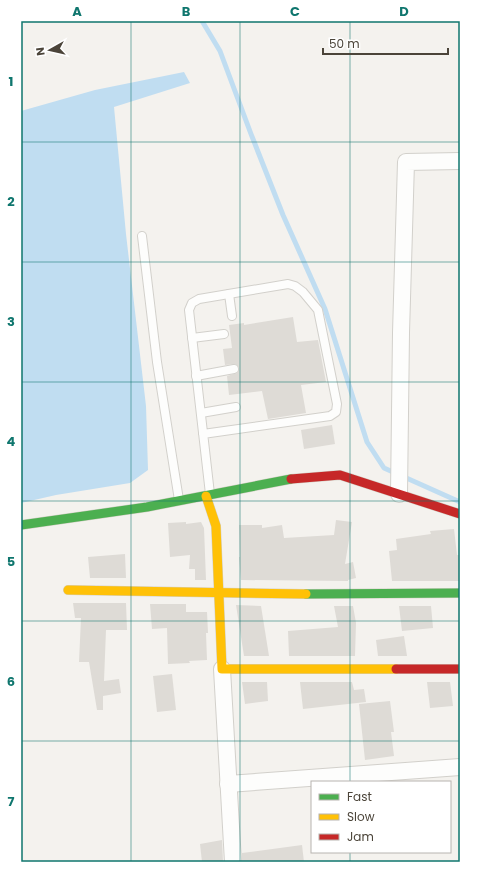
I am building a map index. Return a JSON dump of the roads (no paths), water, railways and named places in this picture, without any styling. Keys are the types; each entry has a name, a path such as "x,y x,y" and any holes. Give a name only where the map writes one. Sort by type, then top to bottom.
{"street":[{"path":"399,488 406,162 460,161"},
{"path":"21,525 148,507 285,480 340,476 399,488 460,514"},
{"path":"208,495 216,526 222,669 233,862"},
{"path":"68,590 322,594 460,593"},
{"path":"222,669 460,669"},
{"path":"228,784 460,767"}],"lane":[{"path":"142,236 157,362 179,501"},
{"path":"203,434 330,416 336,412 337,404 322,322 318,310 303,292 295,286 288,284 199,298 192,303 188,310 201,413 208,495"},
{"path":"229,294 232,316"},
{"path":"192,338 224,334"},
{"path":"196,376 234,369"},
{"path":"201,413 236,407"}],"water":[{"path":"184,72 190,83 114,107 126,234 146,406 148,470 130,483 56,495 21,503 21,111 95,90"}],"waterway":[{"path":"202,21 220,51 283,215 325,309 367,442 384,468 460,502"}]}
